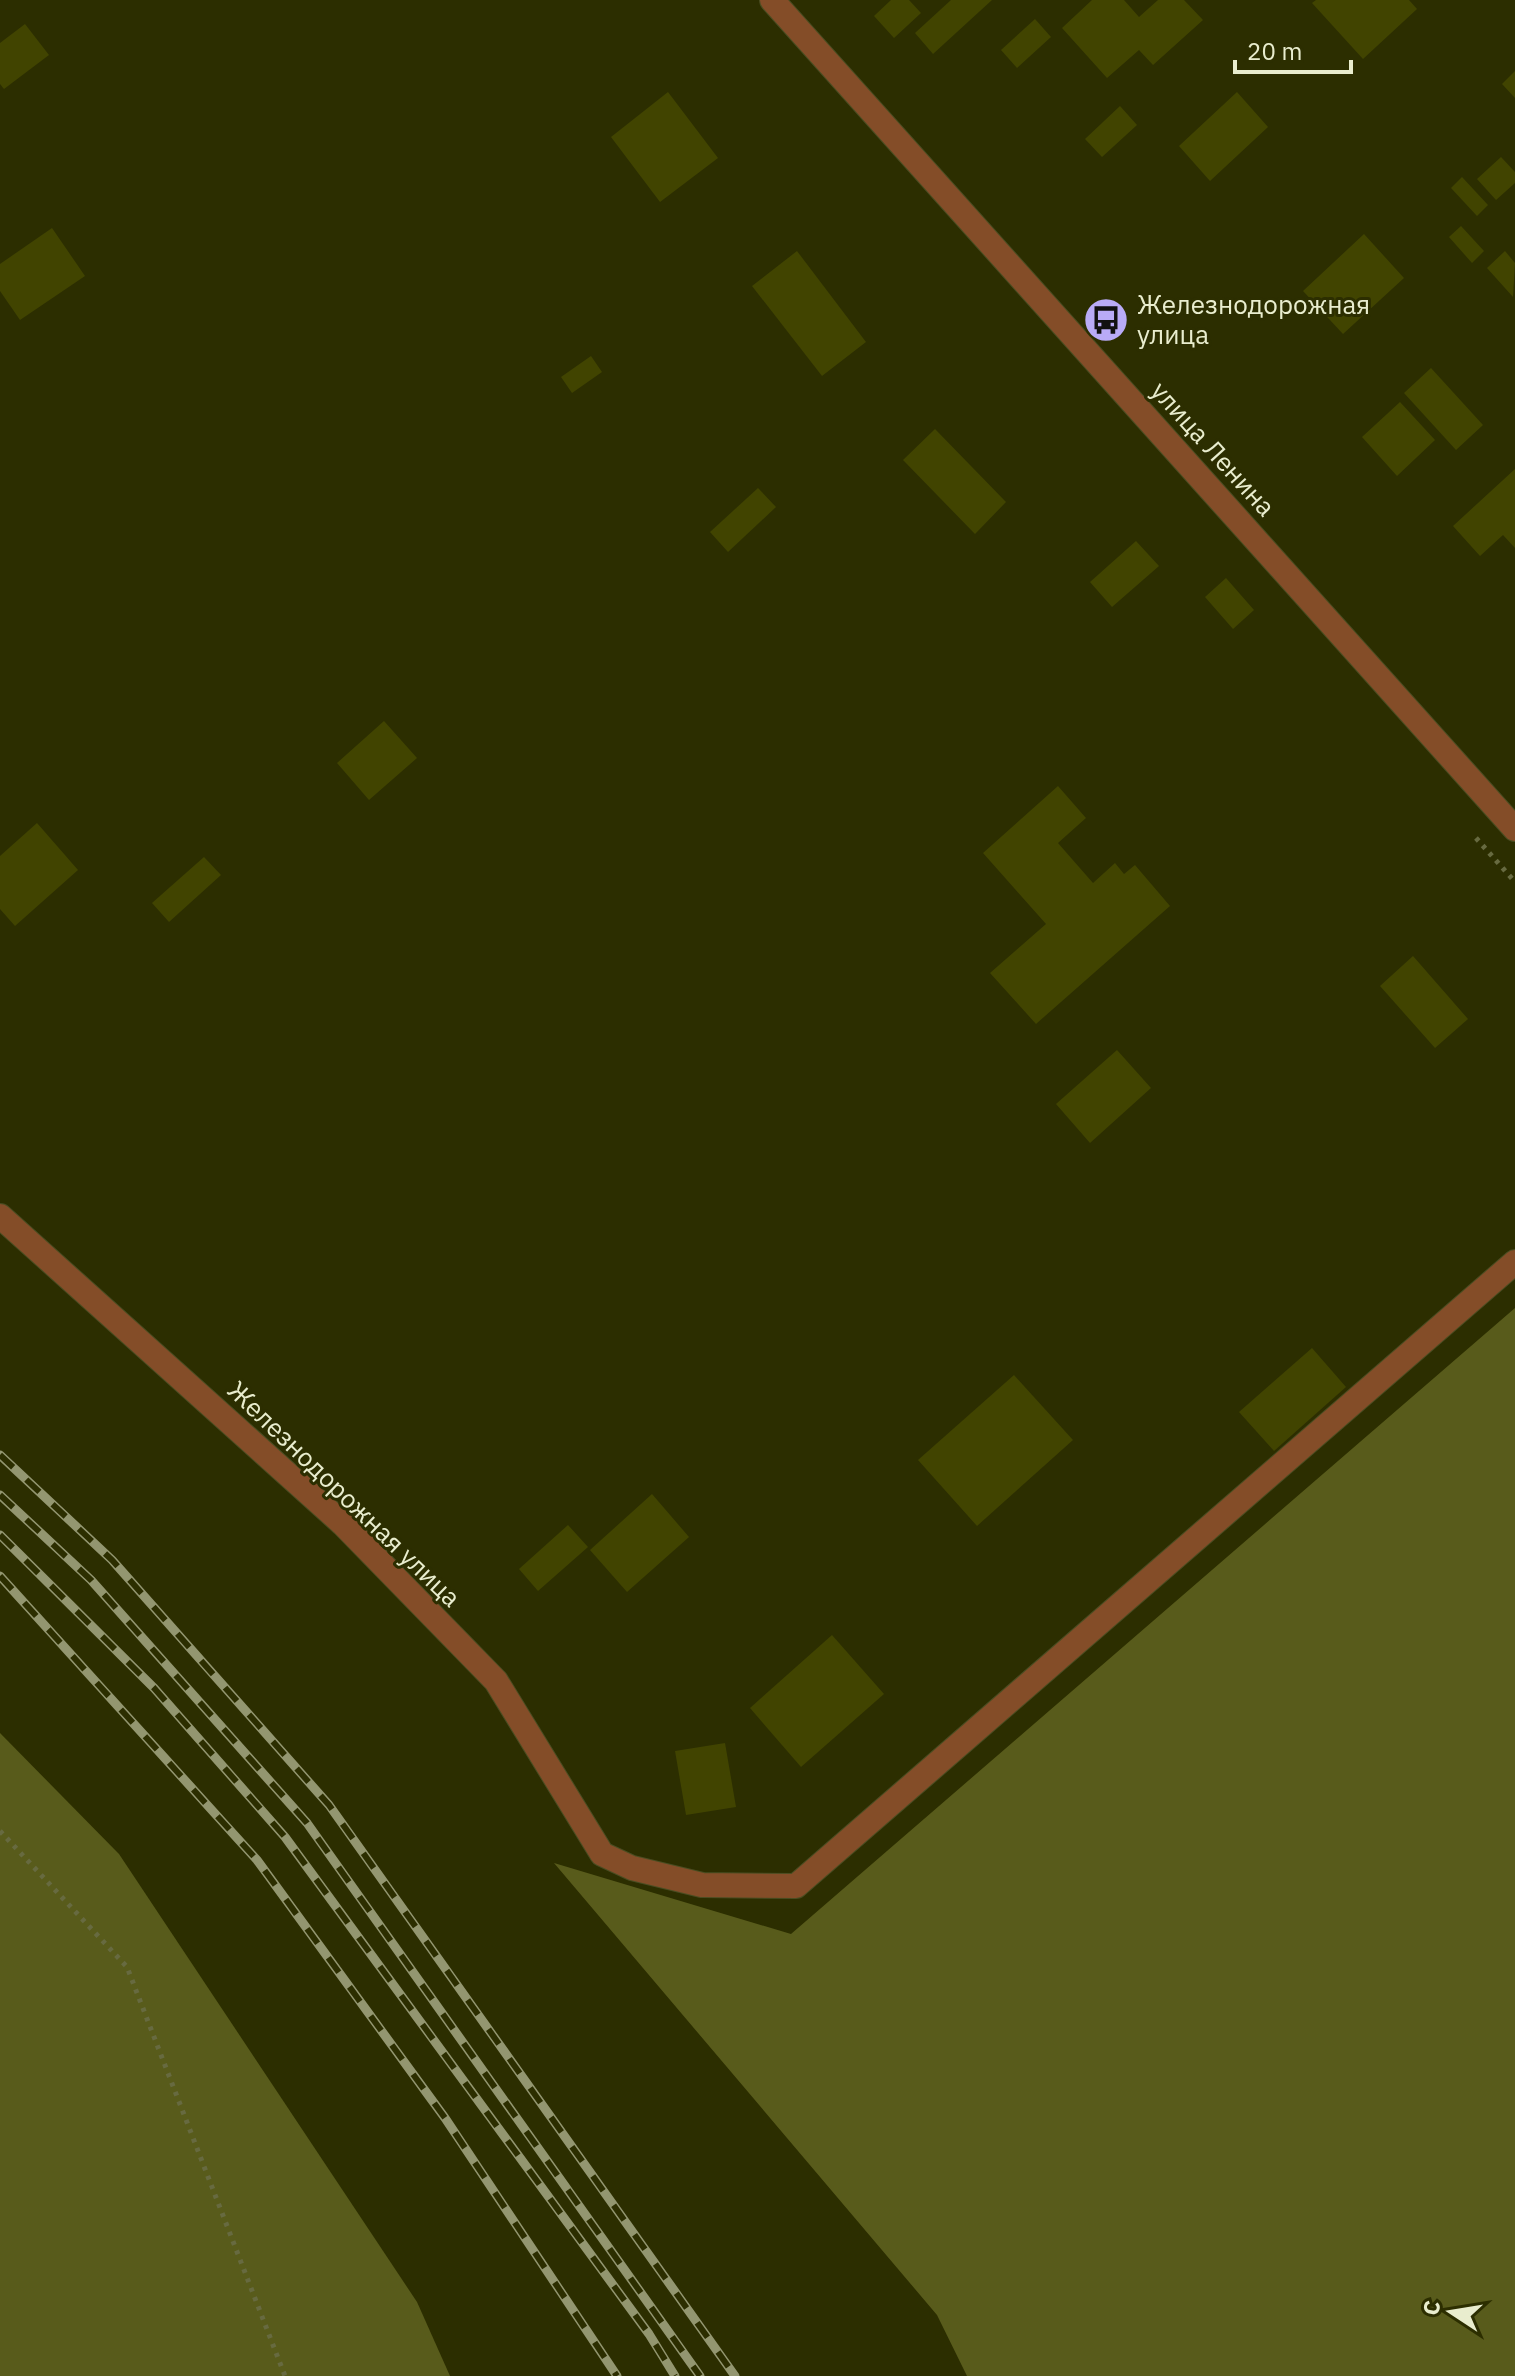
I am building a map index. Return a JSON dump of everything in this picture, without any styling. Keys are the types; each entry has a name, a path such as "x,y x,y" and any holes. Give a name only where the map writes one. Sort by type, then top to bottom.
{"street":[{"name":"улица Ленина","path":"772,0 1515,829"},
{"name":"Железнодорожная улица","path":"0,1216 343,1524 496,1681 602,1854 632,1868 702,1885 796,1886 1515,1262"}],"path":[{"path":"0,1831 127,1967 285,2376"}],"shaded area":[{"path":"1515,1308 1515,2376 967,2376 937,2315 554,1863 791,1934"},
{"path":"0,1733 119,1854 417,2302 450,2376 0,2376"}],"building":[{"path":"891,0 909,0 921,13 894,38 874,16"},
{"path":"951,0 992,0 933,54 915,33"},
{"path":"1092,0 1124,0 1139,17 1158,0 1184,0 1203,20 1153,65 1139,50 1107,78 1062,28"},
{"path":"1316,0 1409,0 1417,9 1363,59 1312,3"},
{"path":"1035,19 1051,37 1017,68 1001,50"},
{"path":"25,24 49,55 4,89 0,84 0,43"},
{"path":"1515,71 1515,98 1502,84"},
{"path":"668,92 718,158 660,202 611,137"},
{"path":"1237,92 1268,127 1210,181 1179,146"},
{"path":"1120,106 1137,125 1102,157 1085,139"},
{"path":"1501,157 1515,172 1515,183 1496,200 1477,179"},
{"path":"1462,177 1488,205 1477,216 1451,188"},
{"path":"1461,226 1484,251 1472,263 1449,237"},
{"path":"52,228 85,276 20,320 0,291 0,264"},
{"path":"1364,234 1404,278 1343,334 1303,291"},
{"path":"797,251 866,342 822,376 752,286"},
{"path":"1505,251 1515,263 1513,297 1487,268"},
{"path":"591,356 602,372 572,393 561,377"},
{"path":"1431,368 1483,425 1456,450 1404,393"},
{"path":"1400,402 1435,440 1397,476 1362,437"},
{"path":"935,429 1006,502 975,534 903,460"},
{"path":"1515,469 1515,548 1503,535 1480,556 1453,526"},
{"path":"758,488 776,507 728,552 710,532"},
{"path":"1136,541 1159,566 1112,607 1090,582"},
{"path":"1226,578 1254,610 1233,629 1205,597"},
{"path":"384,721 417,758 369,800 337,763"},
{"path":"1058,786 1086,818 1058,843 1093,883 1115,863 1124,874 1135,865 1170,906 1036,1024 990,973 1046,924 983,853"},
{"path":"37,823 78,870 15,926 0,909 0,856"},
{"path":"204,857 221,875 169,922 152,903"},
{"path":"1413,956 1468,1019 1435,1048 1380,986"},
{"path":"1117,1050 1151,1088 1090,1143 1056,1104"},
{"path":"1312,1348 1346,1387 1274,1451 1239,1412"},
{"path":"1014,1375 1073,1440 977,1526 918,1460"},
{"path":"652,1494 689,1537 627,1592 590,1550"},
{"path":"568,1525 588,1547 538,1591 519,1569"},
{"path":"832,1635 884,1694 801,1767 750,1708"},
{"path":"725,1743 736,1807 686,1815 675,1751"}],"railway":[{"path":"0,1455 112,1560 329,1805 735,2376"},
{"path":"0,1495 91,1580 307,1823 700,2376"},
{"path":"0,1535 154,1688 285,1837 649,2334 675,2376"},
{"path":"0,1576 257,1860 445,2118 617,2376"}],"place":[{"name":"Железнодорожная улица","path":"1106,320"}]}
